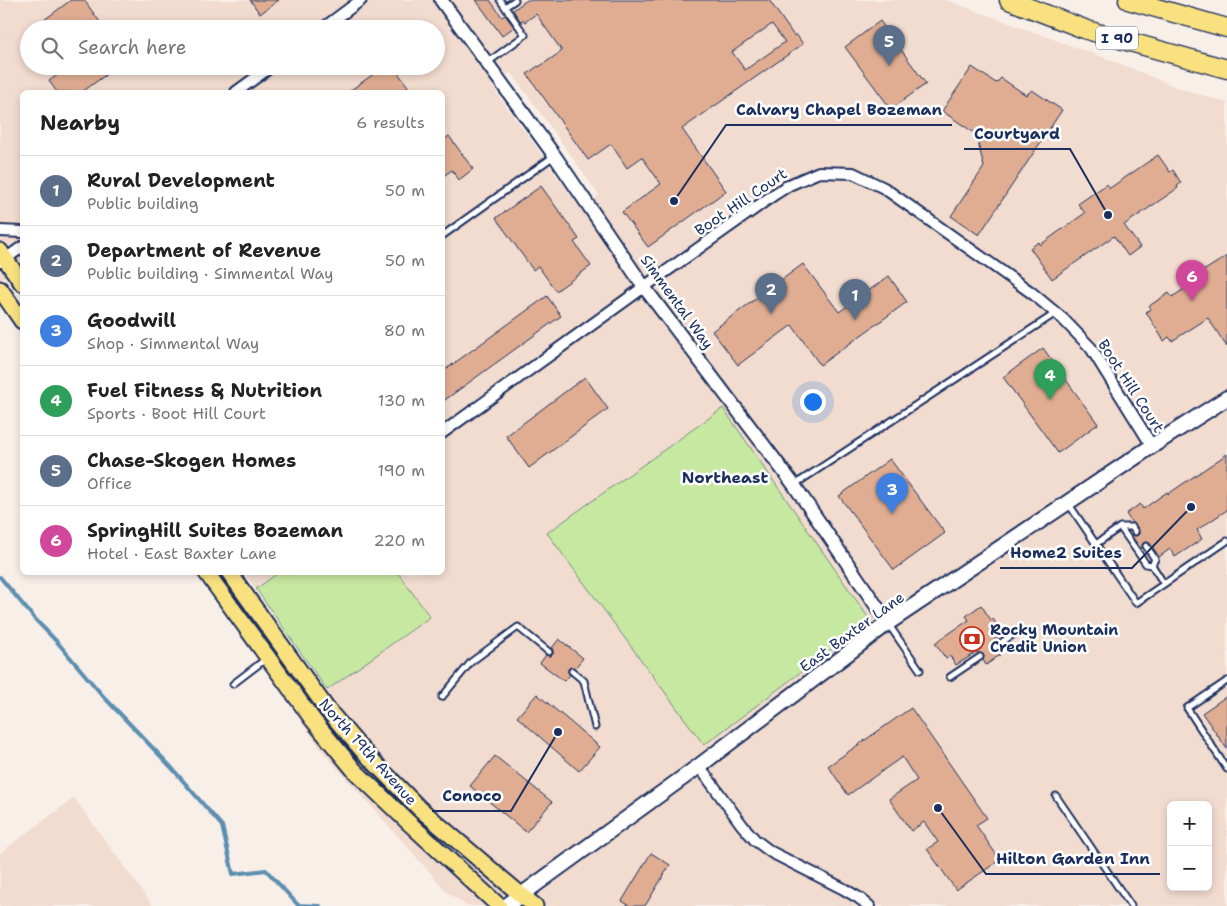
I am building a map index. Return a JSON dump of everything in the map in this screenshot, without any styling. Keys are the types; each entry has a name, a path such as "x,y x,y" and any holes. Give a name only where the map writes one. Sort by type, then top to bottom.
{"highway":[{"name":"I 90","path":"1009,0 1087,30 1227,69"},
{"path":"1128,0 1227,28"}],"main road":[{"path":"2,258 20,280"},
{"path":"0,289 19,316"},
{"name":"East Baxter Lane","path":"506,906 699,766 888,624 1152,446 1227,398"},
{"name":"North 19th Avenue","path":"208,575 313,720 355,771 499,906"},
{"name":"North 19th Avenue","path":"232,575 327,709 363,751 419,808 535,906"}],"street":[{"path":"334,20 361,0"},
{"name":"Simmental Way","path":"441,0 554,155 644,287 794,485 888,624"},
{"path":"239,90 260,75"},
{"name":"Boot Hill Court","path":"445,431 789,185 819,172 853,173 884,188 1032,293 1056,313 1091,348 1152,446"},
{"path":"0,231 20,232"},
{"path":"2,258 20,248"},
{"path":"0,306 19,316"},
{"path":"699,766 755,840 772,852 842,888 869,906"}],"lane":[{"path":"487,63 525,35 500,0"},
{"path":"505,7 515,0"},
{"path":"445,234 554,155"},
{"path":"794,485 1056,313"},
{"path":"1068,503 1136,603 1227,541"},
{"path":"1096,544 1120,527 1132,527 1136,532"},
{"path":"1120,527 1146,564 1152,565 1164,584"},
{"path":"1146,546 1155,560 1152,565"},
{"path":"888,624 920,670"},
{"path":"442,697 471,662 518,627 549,652"},
{"path":"995,647 1018,631"},
{"path":"950,677 980,657"},
{"path":"232,684 268,658"},
{"path":"572,672 584,681 595,727"},
{"path":"1227,681 1187,708 1227,770"},
{"path":"1056,796 1131,906"}],"shaded area":[{"path":"0,0 946,0 1113,61 1176,87 1227,103 1227,906 467,906 448,893 323,752 295,713 430,617 399,575 445,575 445,90 20,90 20,266 0,281","holes":["511,72 599,195 581,209 491,85"]},
{"path":"246,575 275,575 256,589"},
{"path":"74,798 153,906 0,906 0,853"}],"green space":[{"path":"723,408 870,620 704,745 547,533"},
{"path":"275,575 399,575 430,617 327,690 256,589"}],"building":[{"path":"71,0 84,0 98,20 44,20"},
{"path":"250,0 279,0 260,14"},
{"path":"476,0 490,0 502,17 505,15 514,27 502,36"},
{"path":"527,0 769,0 794,36 796,34 803,44 682,129 726,191 648,247 622,212 661,184 642,157 627,168 611,144 588,160 527,74 562,51 536,14 525,22 523,20 521,22 513,10","holes":["772,24 785,42 745,70 732,52"]},
{"path":"880,21 926,84 891,109 845,47"},
{"path":"972,67 996,83 1001,78 1026,95 1032,90 1062,110 979,235 951,216 984,167 976,134 942,111"},
{"path":"57,75 106,75 85,90 56,90 49,81"},
{"path":"372,75 400,75 411,90 351,90"},
{"path":"449,136 473,169 459,180 452,170 445,175 445,139"},
{"path":"1158,155 1170,172 1173,170 1181,183 1177,186 1178,188 1124,225 1140,247 1128,256 1114,236 1052,279 1030,248 1039,242 1040,245 1085,213 1078,204 1107,184 1110,188"},
{"path":"541,186 579,239 574,242 591,266 556,291 538,266 533,270 496,218"},
{"path":"1227,256 1227,347 1208,318 1172,341 1169,337 1164,341 1146,312 1151,309 1149,306 1169,293 1172,297 1192,284 1189,280"},
{"path":"803,264 839,312 889,276 907,302 820,365 792,325 738,365 712,331"},
{"path":"547,296 561,316 445,400 445,370"},
{"path":"1043,348 1098,424 1058,453 1003,377"},
{"path":"585,377 608,409 529,468 506,436"},
{"path":"1227,454 1227,510 1197,530 1202,539 1175,557 1170,549 1159,557 1150,543 1147,542 1143,543 1141,549 1131,535 1137,536 1139,530 1126,514 1140,504 1143,509"},
{"path":"890,459 945,533 894,570 839,496"},
{"path":"981,605 991,620 993,619 1002,635 991,642 992,650 997,651 1000,655 986,665 983,660 983,654 977,652 956,665 950,656 946,659 935,643 969,620 966,616"},
{"path":"559,639 583,658 575,668 571,667 568,669 570,675 564,681 540,663 546,655 550,656 553,654 552,648"},
{"path":"537,694 600,747 579,771 517,717"},
{"path":"1227,696 1227,749 1202,713"},
{"path":"911,708 987,818 976,825 1000,860 956,890 927,849 938,842 924,822 911,831 889,799 917,780 902,757 848,795 828,766"},
{"path":"495,756 552,802 526,832 470,786"},
{"path":"651,853 670,865 645,906 630,906 622,901"}],"waterway":[{"path":"0,577 103,696 171,767 222,826 233,874 266,870 298,905 320,906"}],"place":[{"name":"Chase-Skogen Homes","path":"889,66"},
{"name":"Calvary Chapel Bozeman","path":"674,201"},
{"name":"Courtyard","path":"1108,215"},
{"name":"SpringHill Suites Bozeman","path":"1192,301"},
{"name":"Department of Revenue","path":"771,314"},
{"name":"Rural Development","path":"855,320"},
{"name":"Fuel Fitness & Nutrition","path":"1050,400"},
{"name":"Home2 Suites","path":"1191,507"},
{"name":"Goodwill","path":"892,514"},
{"name":"Rocky Mountain Credit Union","path":"972,639"},
{"name":"Conoco","path":"558,732"},
{"name":"Hilton Garden Inn","path":"938,808"}],"district":[{"name":"Northeast","path":"725,477"}]}
